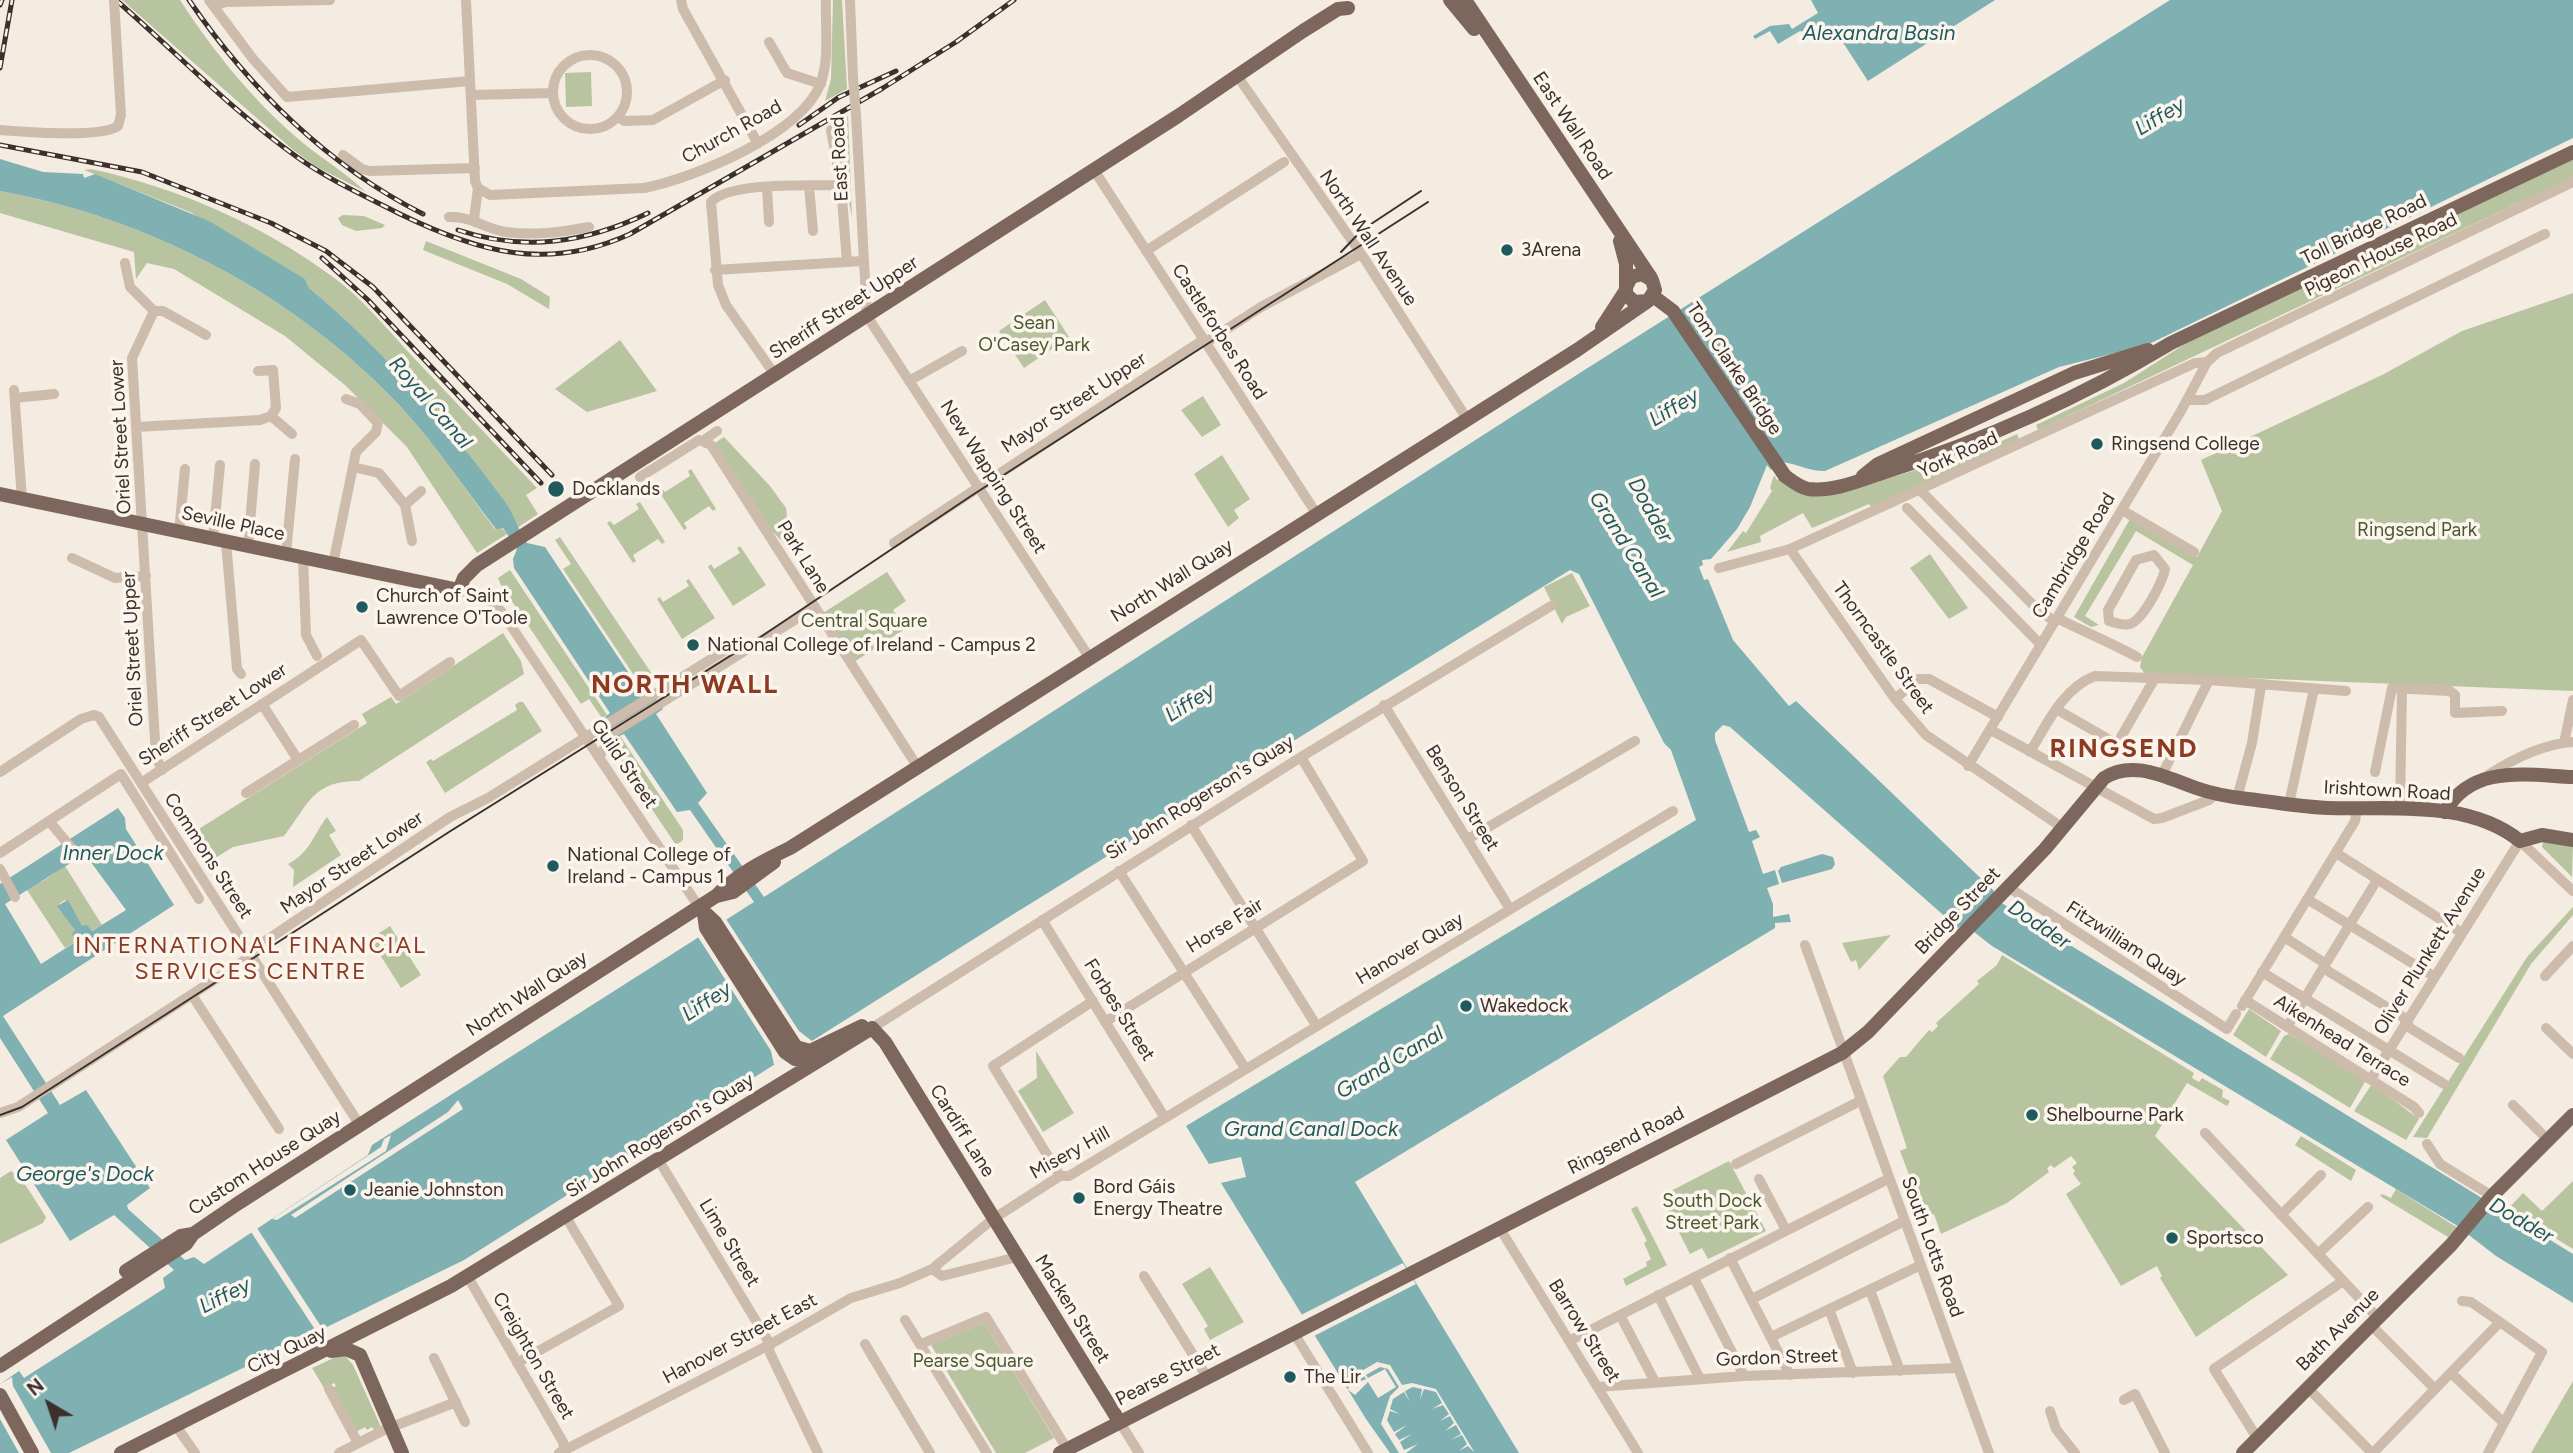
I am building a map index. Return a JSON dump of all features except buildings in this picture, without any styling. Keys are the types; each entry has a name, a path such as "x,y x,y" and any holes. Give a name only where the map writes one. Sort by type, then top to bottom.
{"main road":[{"name":"East Wall Road","path":"1450,0 1498,51"},
{"name":"East Wall Road","path":"1465,0 1652,280"},
{"name":"Sheriff Street Upper","path":"459,590 470,571 497,552 1258,64 1276,58 1354,4"},
{"name":"Toll Bridge Road","path":"1779,469 1805,488 1838,487 1958,449 2109,380 2171,343 2573,152"},
{"name":"East Wall Road","path":"1613,223 1625,258 1626,288"},
{"path":"1638,274 1652,280 1650,298 1634,302 1626,288 1631,277 1638,274"},
{"name":"North Wall Quay","path":"1577,350 1608,321 1626,288"},
{"name":"North Wall Quay","path":"359,1124 706,918 716,896 917,766 1577,350 1650,298"},
{"name":"Tom Clarke Bridge","path":"1650,298 1673,311 1779,469"},
{"name":"Toll Bridge Road","path":"1856,481 1878,464 2021,396 2074,373 2171,343"},
{"name":"Seville Place","path":"0,494 459,590"},
{"name":"Irishtown Road","path":"2095,788 2117,772 2140,770 2237,798 2357,809 2445,812 2498,827 2520,842"},
{"path":"2445,812 2461,792 2488,775 2573,777"},
{"name":"Bridge Street","path":"1842,1053 1868,1032 2008,887 2063,828 2095,788"},
{"path":"2520,842 2542,835 2573,840"},
{"path":"706,918 802,1061 819,1059"},
{"name":"Sir John Rogerson's Quay","path":"795,1052 818,1048 855,1026 872,1028"},
{"name":"Sir John Rogerson's Quay","path":"467,1276 872,1028"},
{"name":"Cardiff Lane","path":"872,1028 886,1042 1017,1257"},
{"name":"Ringsend Road","path":"1308,1326 1842,1053"},
{"name":"Bath Avenue","path":"2243,1453 2462,1233 2489,1199 2573,1115"},
{"name":"Custom House Quay","path":"1,1356 359,1124"},
{"name":"Macken Street","path":"1017,1257 1119,1421"},
{"name":"City Quay","path":"121,1453 317,1356 467,1276"},
{"path":"359,1355 367,1336 378,1324"},
{"name":"Pearse Street","path":"1064,1451 1308,1326"},
{"path":"317,1356 346,1349 359,1355 402,1453"},
{"path":"0,1395 32,1452"}],"street":[{"path":"0,130 77,133 109,131 118,127 121,115 114,0"},
{"path":"212,3 330,0"},
{"path":"466,0 478,188 474,219"},
{"path":"681,0 683,9 725,80 757,142"},
{"name":"Church Road","path":"478,188 490,195 512,195 643,188 687,178 757,142 808,106 821,84 825,70 826,0"},
{"name":"East Road","path":"850,0 867,316"},
{"path":"212,3 253,59 284,94 292,97 470,81"},
{"path":"769,43 787,73 821,84"},
{"path":"584,55 604,57 619,68 626,80 627,99 618,116 603,126 579,127 559,112 553,93 558,74 567,63 584,55"},
{"name":"North Wall Avenue","path":"1238,77 1361,254 1467,419"},
{"path":"618,116 624,121 653,120 725,80"},
{"path":"471,96 553,93"},
{"path":"831,130 841,185 847,262"},
{"path":"343,155 362,169 475,168"},
{"path":"1146,251 1284,162"},
{"name":"Castleforbes Road","path":"1094,170 1316,513"},
{"name":"Pigeon House Road","path":"2207,362 2217,353 2573,182"},
{"path":"774,376 726,305 715,270 711,202 730,191 841,185"},
{"path":"809,186 813,231"},
{"path":"767,188 769,222"},
{"path":"449,217 474,219 480,224 507,233 558,233 589,228"},
{"path":"2187,400 2205,400 2545,234"},
{"name":"Mayor Street Upper","path":"894,542 1204,342 1261,307 1361,254"},
{"path":"715,270 863,261"},
{"path":"125,263 131,287 154,311 163,311 206,335"},
{"name":"Oriel Street Lower","path":"142,525 133,354 154,311"},
{"name":"New Wapping Street","path":"867,316 1089,657"},
{"path":"909,381 962,351"},
{"name":"Cambridge Road","path":"1968,766 2122,510 2207,362"},
{"name":"York Road","path":"1718,568 1790,549 1922,492 2195,363 2207,362"},
{"path":"137,427 260,420 271,416 276,408 273,370 258,370"},
{"path":"22,499 15,394 54,394"},
{"path":"332,564 356,452 376,432 378,423 360,404 346,400"},
{"path":"271,416 292,434"},
{"path":"640,477 717,431"},
{"name":"Park Lane","path":"704,440 711,445 917,766"},
{"path":"286,554 295,459"},
{"path":"248,547 255,464"},
{"path":"220,465 219,541 237,669 241,674"},
{"path":"353,467 379,473 405,505 412,541"},
{"path":"179,532 185,469"},
{"path":"405,505 421,491"},
{"path":"1922,492 2032,604 2056,620 2086,633 2096,633 2137,657"},
{"path":"1907,508 2041,645"},
{"path":"2122,510 2194,552"},
{"name":"Oriel Street Upper","path":"142,525 156,757 162,770"},
{"name":"Thorncastle Street","path":"1790,549 1895,699 1926,735 2063,828"},
{"path":"2154,555 2161,560 2165,569 2163,578 2138,620 2129,625 2109,621 2108,610 2136,560 2154,555"},
{"path":"72,558 115,578 146,576"},
{"path":"303,558 306,635 317,656"},
{"name":"Guild Street","path":"459,590 486,598 501,611 706,918"},
{"name":"Sir John Rogerson's Quay","path":"872,1028 1384,705 1551,606"},
{"path":"599,757 614,732 814,608"},
{"path":"2096,633 2109,621"},
{"name":"Sheriff Street Lower","path":"0,772 81,719 94,715 103,722 141,783 361,640 399,696 450,662"},
{"path":"585,737 737,643"},
{"path":"2030,752 2056,709 2083,681 2095,676 2209,680 2346,691"},
{"path":"2056,709 2118,744 2155,678"},
{"path":"1895,699 1918,679 1929,679 1998,717"},
{"path":"2162,775 2209,680"},
{"path":"2237,798 2252,743 2261,686"},
{"path":"2375,772 2376,755 2392,688 2450,691 2455,695 2455,713 2502,711"},
{"path":"2289,804 2314,689"},
{"path":"2400,809 2402,689"},
{"path":"2488,775 2549,745 2569,742 2573,700"},
{"path":"262,704 298,760"},
{"name":"Benson Street","path":"1384,705 1510,909"},
{"path":"246,793 354,724"},
{"path":"1991,730 2154,818 2162,818 2209,800 2216,794"},
{"name":"Mayor Street Lower","path":"0,1113 32,1098 192,995 450,817 488,798 585,737"},
{"path":"1468,839 1635,741"},
{"path":"2376,755 2400,758"},
{"name":"Horse Fair","path":"1105,1022 1363,861 1301,757"},
{"path":"0,853 121,775 199,899"},
{"name":"Commons Street","path":"141,783 359,1124"},
{"path":"2241,1007 2355,821 2357,809"},
{"name":"Hanover Quay","path":"1165,1118 1674,811"},
{"path":"49,821 60,838 67,840 79,857"},
{"path":"1191,825 1316,1025"},
{"name":"Irishtown Road","path":"2520,842 2573,891"},
{"name":"Oliver Plunkett Avenue","path":"2371,1080 2520,842"},
{"path":"2336,853 2462,933"},
{"path":"0,869 4,881 15,897"},
{"path":"1119,871 1245,1068"},
{"path":"2287,1027 2378,880"},
{"name":"Fitzwilliam Quay","path":"2008,887 2227,1029 2241,1007"},
{"path":"2307,899 2435,977"},
{"name":"Forbes Street","path":"1042,920 1165,1118"},
{"path":"2284,937 2459,1058"},
{"name":"South Lotts Road","path":"1805,945 1989,1453"},
{"path":"2545,976 2573,946"},
{"path":"2262,972 2444,1084"},
{"path":"192,995 279,1129"},
{"path":"1060,1176 993,1066 1093,1002"},
{"name":"Aikenhead Terrace","path":"2241,1007 2287,1027 2414,1107 2418,1113"},
{"path":"2546,1028 2573,1054"},
{"path":"1737,1164 1860,1101"},
{"path":"2512,1105 2548,1140"},
{"name":"Misery Hill","path":"993,1219 1060,1176 1069,1176 1165,1118"},
{"path":"2205,1133 2319,1254 2435,1389"},
{"path":"2427,1144 2440,1164 2489,1199"},
{"name":"Lime Street","path":"659,1158 769,1345 770,1353 818,1453"},
{"path":"2281,1215 2321,1175"},
{"path":"1759,1179 1786,1230"},
{"path":"1569,1340 1888,1179"},
{"path":"2319,1254 2368,1207"},
{"path":"517,1363 619,1306 566,1217"},
{"name":"Hanover Street East","path":"563,1451 769,1345 851,1298 901,1283 932,1269 993,1219"},
{"path":"1752,1299 1903,1221"},
{"name":"Barrow Street","path":"1499,1227 1638,1453"},
{"name":"Hanover Street East","path":"932,1269 942,1276 1017,1257"},
{"path":"1730,1258 1790,1375"},
{"path":"1772,1337 1921,1265"},
{"name":"Creighton Street","path":"467,1276 563,1451"},
{"path":"1144,1276 1207,1377"},
{"path":"1693,1278 1744,1376"},
{"path":"2258,1438 2214,1369 2343,1281"},
{"path":"1870,1290 1899,1371"},
{"path":"1658,1295 1700,1379"},
{"path":"2462,1301 2471,1302 2542,1352 2488,1453"},
{"path":"1829,1310 1853,1373"},
{"path":"1620,1315 1654,1382"},
{"path":"921,1343 986,1317 1064,1451"},
{"path":"905,1320 987,1453"},
{"path":"2308,1388 2371,1453 2500,1322"},
{"path":"1294,1334 1368,1453"},
{"path":"865,1345 930,1453"},
{"path":"435,1358 465,1422"},
{"name":"Gordon Street","path":"1598,1387 1744,1376 1957,1368"},
{"path":"2451,1373 2504,1423"},
{"path":"329,1390 358,1443"},
{"path":"2124,1400 2135,1394 2165,1453"},
{"path":"339,1453 456,1402"},
{"path":"2050,1411 2056,1429 2075,1453"},
{"name":"Macken Street","path":"1119,1421 1139,1453"},
{"path":"176,1426 195,1453"}],"green space":[{"path":"122,0 180,0 221,57 268,111 303,143 366,192 315,166 292,149"},
{"path":"833,0 842,0 847,89 825,101 831,79"},
{"path":"591,72 592,106 566,107 565,73"},
{"path":"848,116 852,217 834,128"},
{"path":"2573,156 2573,177 2038,430 2036,425 2124,383 2202,333"},
{"path":"91,169 155,186 218,210 278,241 333,277 374,315 537,488 526,495 538,514 517,528 498,494 436,416 375,349 309,288 305,279 190,212 84,170"},
{"path":"0,191 56,203 111,220 217,267 268,297 315,330 360,367 401,407 438,451 495,529 501,527 507,534 477,553 407,447 346,386 285,336 174,269 147,263 136,279 134,252 0,213"},
{"path":"343,215 364,216 385,225 382,228 356,231 342,225 338,218"},
{"path":"426,241 521,279 550,297 549,309 507,284 423,250"},
{"name":"Ringsend Park","path":"2573,293 2573,691 2145,674 2140,667 2142,657 2193,565 2136,531 2085,616 2099,625 2091,627 2074,617 2130,519 2197,557 2222,511 2201,460 2384,374 2462,331"},
{"name":"Sean O'Casey Park","path":"1045,300 1069,337 1024,368 999,331"},
{"path":"620,340 657,391 587,412 555,389"},
{"path":"1203,396 1221,425 1202,437 1181,410"},
{"path":"2017,434 2019,439 1872,509 1869,504 1812,528 1803,513 1760,536 1761,542 1727,552 1743,531 1746,533 1772,491 1770,488 1774,475 1777,480 1780,478 1813,496 1835,495 1967,454 1968,457"},
{"path":"724,437 770,486 786,508 790,550 772,531 715,443"},
{"path":"1222,455 1250,499 1234,510 1239,518 1228,527 1194,474"},
{"path":"691,469 716,509 713,511 709,506 684,523 687,528 684,530 658,490 661,488 665,492 690,476 688,471"},
{"path":"640,502 665,542 662,544 658,539 633,555 636,561 633,563 607,523 610,521 614,525 639,509 636,504"},
{"path":"560,537 656,680 643,689 563,569 571,564 555,540"},
{"path":"740,546 766,585 733,606 708,567 711,564 714,569 740,553 737,548"},
{"path":"1930,554 1968,608 1949,619 1910,568"},
{"path":"510,570 607,715 602,718 589,699 581,704 501,585 498,578"},
{"name":"Central Square","path":"887,572 906,601 893,610 905,629 854,662 823,613"},
{"path":"1572,573 1590,606 1566,617 1562,624 1544,587"},
{"path":"689,579 715,618 682,639 657,599 660,597 663,602 689,586 686,581"},
{"path":"503,633 521,661 524,674 359,781 343,782 321,790 313,796 284,836 233,847 204,865 186,837 367,723 362,714 391,697 396,704"},
{"path":"523,702 542,731 445,793 426,762 431,759 433,761 517,710 515,705"},
{"path":"620,736 683,830 683,840 676,845 620,762 627,757 615,739"},
{"path":"327,817 336,831 329,835 341,855 293,887 294,870 288,864 306,849"},
{"path":"2543,842 2573,846 2572,877 2542,847"},
{"path":"55,865 56,872 65,866 102,925 91,931 82,926 65,900 59,904 75,930 77,941 65,948 27,890 37,883 32,880 39,878 41,882 55,873"},
{"path":"2573,907 2573,915 2531,964 2427,1138 2413,1137 2527,957"},
{"path":"390,926 421,975 401,988 370,939"},
{"path":"1891,935 1859,970 1856,960 1851,962 1842,943"},
{"name":"Shelbourne Park","path":"2002,955 2194,1073 2192,1078 2199,1082 2202,1078 2223,1090 2222,1097 2230,1101 2227,1106 2187,1083 2155,1136 2288,1275 2196,1337 2160,1278 2162,1276 2157,1266 2121,1286 2066,1194 2081,1184 2073,1174 2075,1171 2072,1167 2077,1163 2071,1156 2054,1168 2051,1165 2047,1168 2049,1172 2007,1203 1941,1234 1934,1214 1925,1217 1900,1151 1907,1148 1883,1076 1900,1057 1906,1057 1929,1030 1932,1032 1938,1026 1936,1023 1979,984 1977,981 1997,965"},
{"path":"2249,1009 2281,1031 2266,1057 2233,1035"},
{"path":"2289,1034 2366,1080 2350,1108 2270,1059 2284,1036"},
{"path":"1036,1051 1074,1113 1043,1132 1018,1091 1037,1078"},
{"path":"2372,1084 2419,1119 2406,1140 2354,1111"},
{"path":"2301,1136 2356,1170 2351,1181 2295,1145"},
{"name":"South Dock Street Park","path":"1729,1161 1766,1231 1708,1259 1702,1248 1690,1254 1661,1196"},
{"path":"11,1171 21,1178 46,1217 43,1223 0,1244 0,1178"},
{"path":"2573,1181 2573,1249 2508,1209 2523,1193 2542,1211"},
{"path":"2396,1189 2458,1228 2448,1237 2380,1196 2382,1194 2391,1198"},
{"path":"1637,1206 1667,1265 1626,1286 1623,1279 1647,1266 1646,1262 1651,1259 1644,1243 1647,1241 1631,1209"},
{"path":"1210,1267 1244,1322 1210,1340 1204,1329 1208,1326 1182,1284"},
{"name":"Pearse Square","path":"984,1323 1054,1438 1025,1453 996,1453 931,1345"},
{"path":"338,1356 345,1356 353,1365 381,1427 375,1431 372,1427 367,1430 365,1427 356,1432 332,1388 336,1386 334,1383 324,1388 312,1368"},
{"path":"2573,1381 2573,1453 2531,1453"}],"water":[{"name":"Alexandra Basin","path":"1811,0 1995,0 1868,81 1842,41 1800,31 1778,44 1770,31 1755,39 1753,36 1770,26 1789,24 1792,29 1818,13"},
{"path":"2170,0 2573,0 2573,138 2147,345 2059,367 1825,471 1782,462 1771,470 1767,465 1750,507 1737,529 1711,559 1702,560 1703,565 1699,567 1704,580 1708,579 1733,640 1789,706 1796,701 1994,891 1993,895 2000,902 2573,1254 2573,1303 2496,1256 2456,1225 1992,946 1964,924 1958,928 1730,727 1723,725 1715,733 1715,740 1749,832 1756,830 1760,837 1752,841 1763,874 1775,870 1779,884 1767,888 1773,904 1773,917 1789,914 1791,922 1775,923 1775,928 1355,1182 1519,1453 1390,1453 1366,1419 1221,1183 1246,1177 1241,1157 1209,1164 1186,1126 1696,820 1671,750 1664,743 1579,574 1570,570 1012,915 464,1260 69,1453 0,1453 0,1384 19,1371 24,1378 165,1288 163,1278 174,1270 114,1215 70,1241 6,1140 48,1113 0,1038 0,884 118,808 125,818 126,829 174,905 3,1016 60,1105 86,1090 150,1188 127,1205 128,1209 185,1260 194,1257 204,1264 368,1155 372,1145 754,902 690,810 677,812 624,734 617,737 605,717 610,713 514,568 513,559 517,549 503,528 496,529 438,451 401,407 360,367 315,330 268,297 217,267 111,220 56,203 0,191 0,159 43,172 83,174 84,178 95,174 209,221 305,279 309,288 363,336 438,417 505,502 527,543 545,547 642,693 649,689 663,709 656,714 707,793 698,803 764,897 1586,369","holes":["85,854 126,910 92,931 87,925 82,926 68,900 57,906 75,930 72,934 77,941 41,964 5,904"]},
{"path":"1822,854 1833,857 1835,864 1832,869 1782,883 1778,871 1781,867"}],"pier":[{"path":"726,919 799,1031 812,1041 774,1065 771,1051 698,937"},
{"path":"458,1100 463,1109 295,1218 291,1215 448,1112"},
{"path":"391,1135 386,1151 277,1220 272,1219 381,1147 384,1139"},
{"path":"257,1228 322,1328 316,1331 251,1232"},
{"path":"1403,1263 1416,1284 1314,1336 1301,1315"},
{"path":"1377,1362 1390,1365 1402,1385 1412,1383 1436,1389 1475,1453 1468,1446 1459,1451 1467,1444 1462,1435 1451,1440 1461,1434 1456,1425 1445,1431 1454,1423 1450,1416 1440,1421 1449,1414 1443,1405 1432,1409 1442,1403 1436,1392 1424,1389 1420,1400 1422,1389 1413,1387 1405,1391 1410,1402 1404,1392 1393,1399 1390,1409 1400,1414 1390,1411 1387,1420 1394,1432 1407,1425 1395,1434 1399,1440 1412,1434 1400,1442 1404,1450 1418,1444 1406,1453 1399,1453 1381,1424 1390,1396 1399,1387 1388,1369 1380,1367 1366,1375 1368,1378 1385,1369 1396,1387 1378,1398 1368,1382 1355,1395 1348,1390 1349,1386 1366,1379 1364,1376 1356,1381 1353,1376"},
{"path":"12,1377 13,1386 51,1453 19,1453 0,1419 0,1384"}],"tram line":[{"path":"1341,252 1362,230 1421,191"},
{"path":"0,1115 22,1107 449,832 762,636 971,496 1428,202"}],"railway":[{"path":"0,5 2,0"},
{"path":"0,68 12,0"},
{"path":"116,0 250,120 322,173 400,214 457,239 485,247 541,254 599,246 630,234 883,88 956,42 1014,0"},
{"path":"189,0 238,64 293,122 355,173 423,214"},
{"path":"799,125 839,97 896,71"},
{"path":"0,145 142,172 271,223 326,251 373,287 552,475"},
{"path":"458,230 507,241 554,241 601,231 648,213"},
{"path":"322,258 368,300 541,483"}],"place":[{"name":"3Arena","path":"1507,250"},
{"name":"Ringsend College","path":"2097,444"},
{"name":"Docklands","path":"556,489"},
{"name":"Church of Saint Lawrence O'Toole","path":"362,607"},
{"name":"National College of Ireland - Campus 2","path":"693,645"},
{"name":"National College of Ireland - Campus 1","path":"553,866"},
{"name":"Wakedock","path":"1466,1006"},
{"name":"Shelbourne Park","path":"2032,1115"},
{"name":"Jeanie Johnston","path":"350,1190"},
{"name":"Bord Gáis Energy Theatre","path":"1079,1198"},
{"name":"Sportsco","path":"2172,1238"},
{"name":"The Lir","path":"1290,1377"}],"district":[{"name":"NORTH WALL","path":"685,685"},
{"name":"RINGSEND","path":"2124,749"},
{"name":"INTERNATIONAL FINANCIAL SERVICES CENTRE","path":"251,959"}],"water label":[{"name":"Liffey","path":"2160,117"},
{"name":"Royal Canal","path":"430,403"},
{"name":"Liffey","path":"1674,408"},
{"name":"Dodder","path":"1650,510"},
{"name":"Grand Canal","path":"1626,545"},
{"name":"Liffey","path":"1190,703"},
{"name":"Inner Dock","path":"113,854"},
{"name":"Dodder","path":"2039,925"},
{"name":"Liffey","path":"707,1002"},
{"name":"Grand Canal","path":"1390,1063"},
{"name":"Grand Canal Dock","path":"1311,1130"},
{"name":"George's Dock","path":"85,1175"},
{"name":"Dodder","path":"2521,1221"},
{"name":"Liffey","path":"225,1296"}]}
